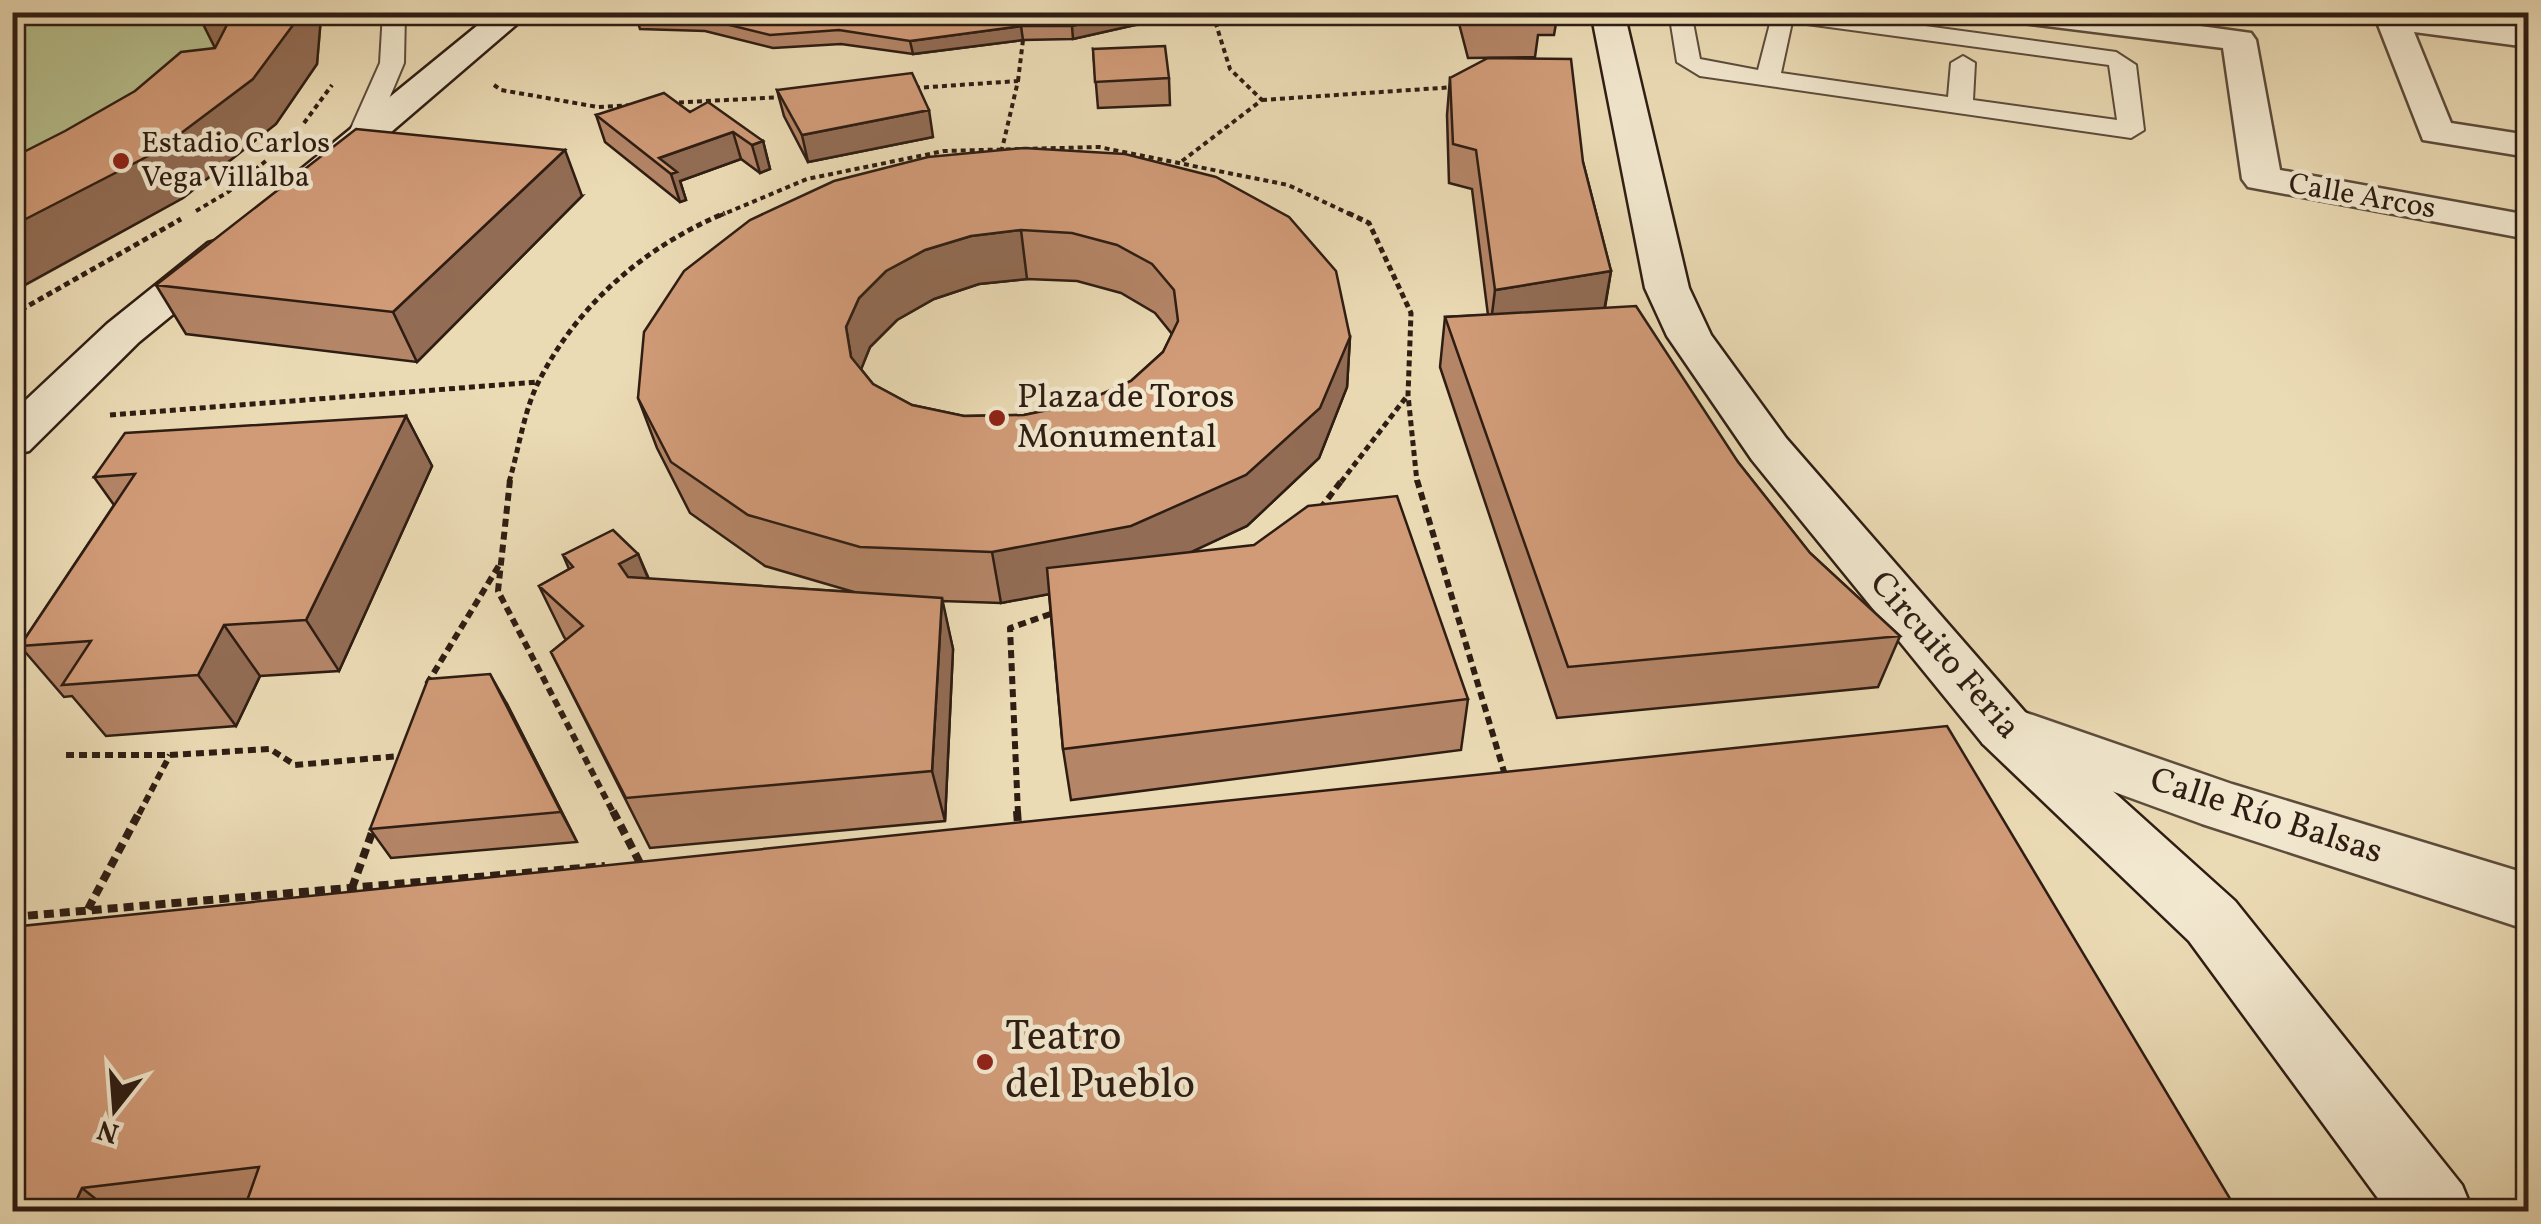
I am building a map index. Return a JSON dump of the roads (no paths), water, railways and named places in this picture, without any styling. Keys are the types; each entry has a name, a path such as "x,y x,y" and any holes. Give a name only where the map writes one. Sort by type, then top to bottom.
{"street":[{"path":"22,431 124,333 515,12"},
{"name":"Circuito Feria","path":"1607,12 1668,288 1689,336 1769,449 2004,728 2212,921 2435,1212"},
{"name":"Calle Arcos","path":"2015,12 2235,26 2262,179 2528,227"},
{"path":"2528,36 2390,16 2436,132 2528,146"},
{"name":"Calle Río Balsas","path":"2004,728 2224,806 2528,902"}],"lane":[{"path":"357,144 392,63 394,12"},
{"path":"1680,12 1690,62 1700,69 2131,130 2124,64 2116,59 1782,14 1784,40 1768,77"},
{"path":"1960,105 1954,62 2124,84"}],"place":[{"name":"Estadio Carlos Vega Villalba","path":"121,161"},
{"name":"Plaza de Toros Monumental","path":"997,418"},
{"name":"Teatro del Pueblo","path":"985,1062"}]}
